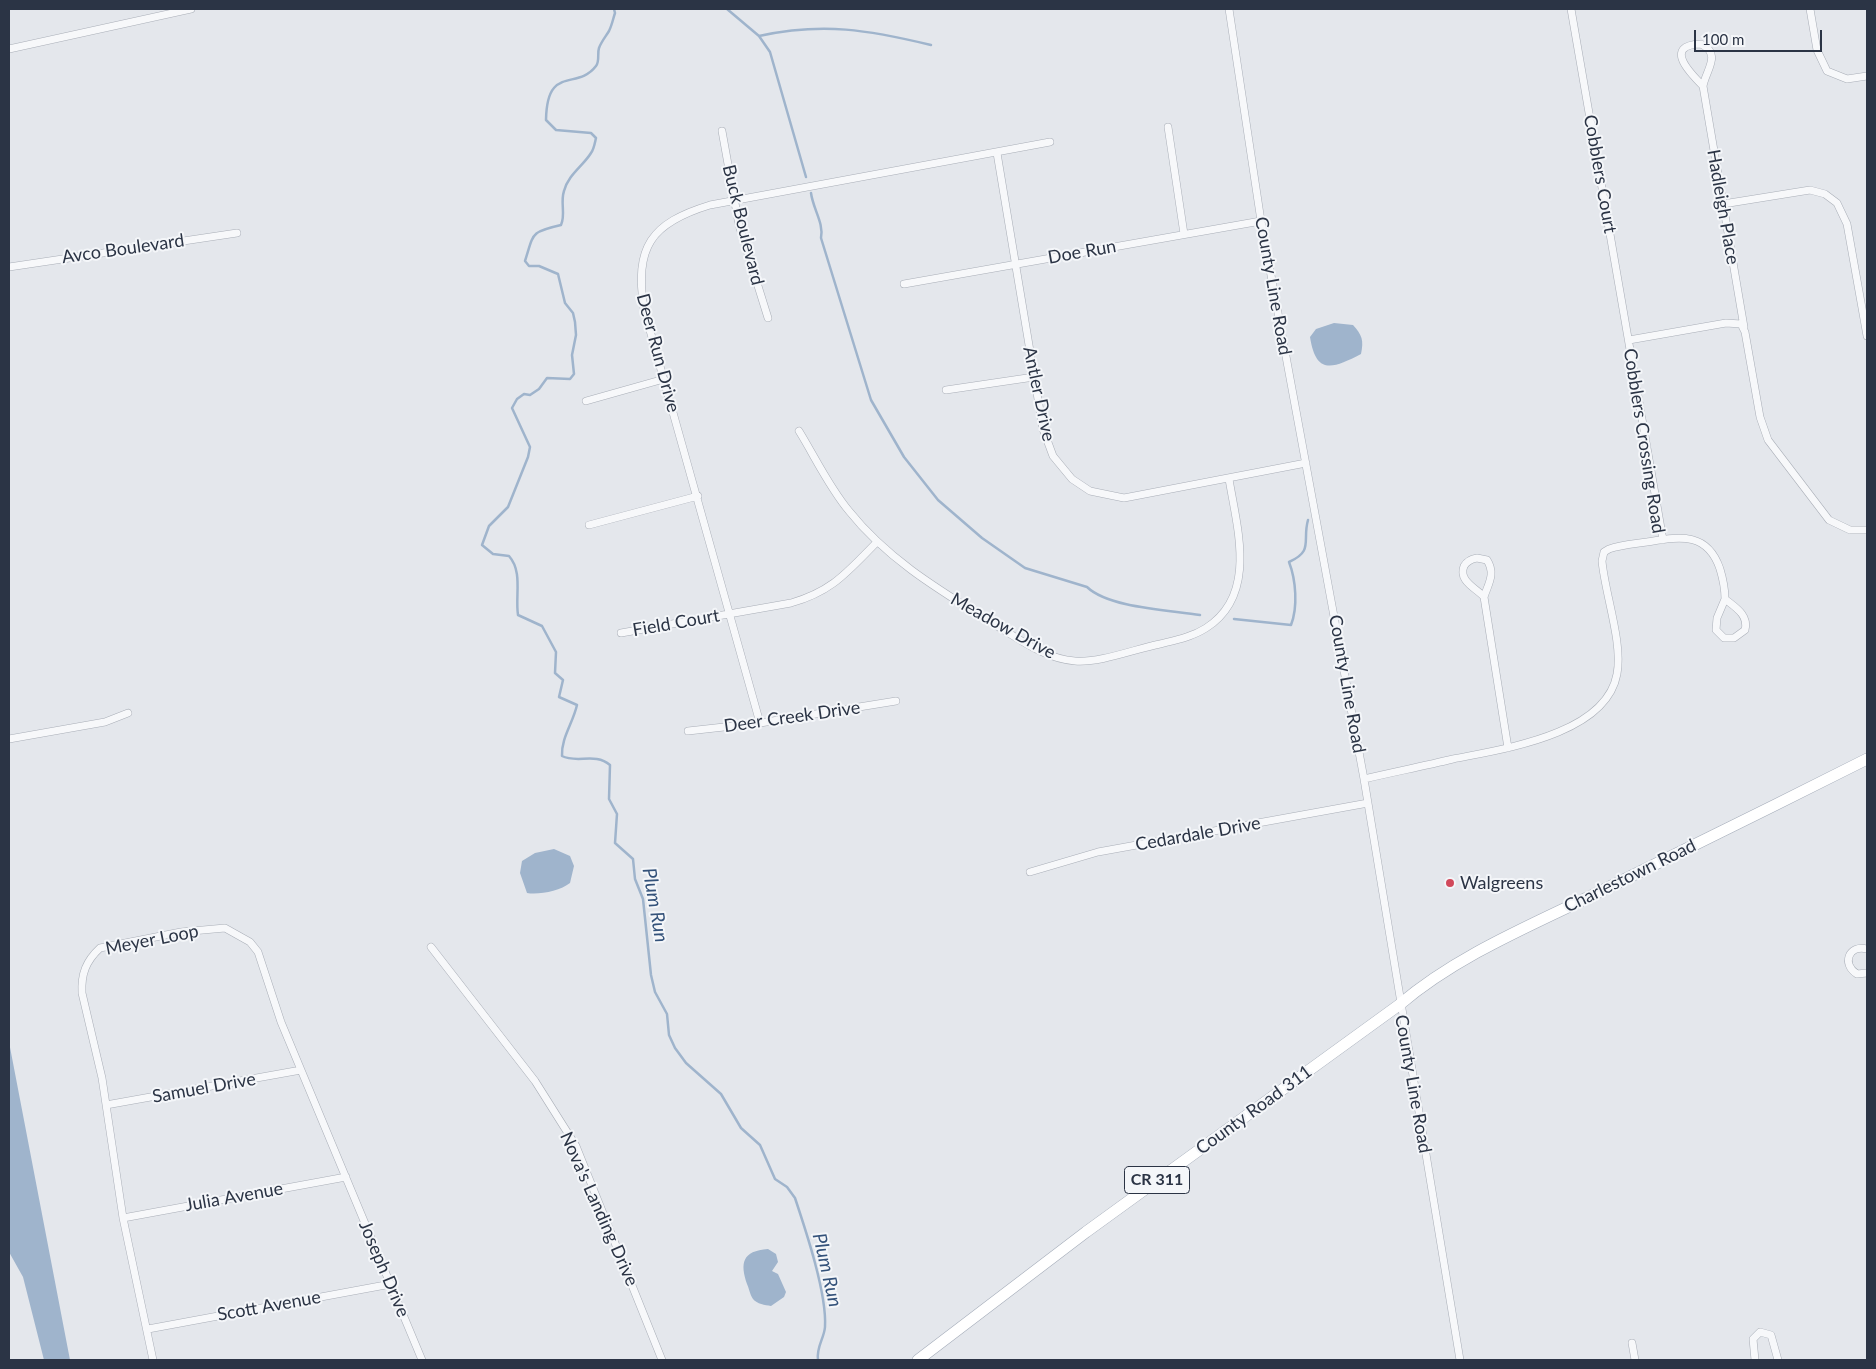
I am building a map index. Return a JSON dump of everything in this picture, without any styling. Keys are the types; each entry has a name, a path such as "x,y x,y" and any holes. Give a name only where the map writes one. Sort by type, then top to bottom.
{"main road":[{"name":"Charlestown Road","path":"1400,1005 1418,989 1444,972 1512,935 1867,759"},
{"name":"County Road 311","path":"918,1360 1086,1232 1400,1005"}],"street":[{"path":"9,49 191,9"},
{"name":"County Line Road","path":"1229,9 1261,221 1364,779 1460,1360"},
{"name":"Cobblers Court","path":"1570,9 1629,340"},
{"path":"1810,9 1817,50 1822,66 1827,71 1847,79 1867,76"},
{"name":"Hadleigh Place","path":"1703,86 1683,64 1682,59 1685,49 1695,44 1706,46 1712,56 1703,86 1744,328"},
{"path":"1168,127 1184,234"},
{"name":"Buck Boulevard","path":"722,131 733,200 768,318"},
{"name":"Deer Run Drive","path":"760,723 731,613 644,309 640,276 644,258 658,232 672,218 684,213 733,200 1050,142"},
{"name":"Antler Drive","path":"997,153 1044,429 1053,456 1072,479 1090,491 1124,498 1306,463"},
{"path":"1723,204 1810,190 1825,194 1837,203 1847,224 1867,336"},
{"name":"Doe Run","path":"904,284 1261,221"},
{"name":"Avco Boulevard","path":"9,267 237,233"},
{"name":"Cobblers Crossing Road","path":"1364,779 1508,748 1544,738 1592,713 1606,700 1615,682 1618,662 1602,557 1604,552 1614,548 1663,540 1629,340 1733,323 1741,324 1744,328"},
{"path":"1744,328 1760,417 1768,440 1829,520 1850,530 1867,530"},
{"path":"946,390 1034,377"},
{"path":"586,401 664,379"},
{"name":"Meadow Drive","path":"799,431 848,510 878,542 930,585 1028,645 1053,657 1084,661 1182,638 1206,628 1218,619 1232,599 1242,564 1229,479"},
{"path":"589,525 698,496"},
{"path":"1663,540 1687,538 1708,549 1717,562 1722,575 1724,599 1717,618 1716,630 1724,638 1734,638 1745,630 1746,621 1740,612 1724,599"},
{"name":"Field Court","path":"621,633 791,603 814,596 836,582 878,542"},
{"path":"1484,597 1469,585 1463,576 1464,565 1473,558 1487,560 1492,569 1492,579 1484,597 1508,748"},
{"name":"Deer Creek Drive","path":"688,731 760,723 896,701"},
{"path":"9,739 105,722 128,713"},
{"name":"Cedardale Drive","path":"1030,872 1098,852 1368,803"},
{"name":"Meyer Loop","path":"153,1360 148,1328 123,1218 106,1105 82,993 85,968 91,957 100,948 181,932 226,928 250,942 258,952 281,1022 346,1177"},
{"name":"Nova's Landing Drive","path":"431,947 534,1081 576,1146 662,1360"},
{"path":"1867,949 1855,949 1850,952 1848,962 1849,967 1857,974 1867,973"},
{"name":"Samuel Drive","path":"106,1105 301,1070"},
{"name":"Julia Avenue","path":"123,1218 346,1177"},
{"name":"Joseph Drive","path":"346,1177 422,1360"},
{"name":"Scott Avenue","path":"148,1328 391,1284"},
{"path":"1755,1360 1753,1339 1760,1332 1771,1335 1778,1360"},
{"path":"1632,1343 1635,1360"}],"water":[{"path":"1334,323 1353,325 1362,338 1362,349 1361,354 1351,359 1334,365 1327,365 1321,363 1316,358 1310,337 1316,329"},
{"path":"554,849 570,856 574,866 570,883 549,892 527,893 520,873 522,861 535,853"},
{"path":"9,1042 70,1360 44,1360 23,1277 9,1252"},
{"path":"768,1249 776,1254 778,1262 772,1271 778,1274 786,1292 784,1297 771,1306 759,1303 753,1299 744,1270 745,1259 748,1255 759,1250"}],"waterway":[{"name":"Plum Run","path":"614,9 615,13 611,27 599,48 596,66 580,77 564,81 552,91 546,120 556,130 591,133 596,138 588,158 572,175 566,185 563,195 561,225 538,232 532,239 525,261 529,266 539,266 558,274 565,303 573,313 575,322 576,335 572,355 574,374 570,379 547,378 539,389 530,395 524,394 517,399 512,408 530,447 528,457 508,507 489,526 482,545 493,554 509,556 513,562 518,584 518,615 542,626 556,652 555,673 563,680 559,697 577,705 563,743 562,756 574,759 598,759 610,765 609,799 617,814 615,843 633,859 635,879 643,899 651,975 655,992 667,1014 669,1035 675,1048 686,1063 721,1094 741,1128 760,1145 775,1179 787,1187 795,1198 815,1262 823,1298 825,1327 818,1351 818,1360"},
{"path":"727,9 759,36 770,52 806,177"},
{"path":"759,36 804,29 846,30 887,35 931,45"},
{"path":"811,193 820,221 821,238 871,400 904,457 938,500 982,538 1025,568 1087,587 1110,600 1124,604 1200,615"},
{"path":"1234,619 1291,625 1295,610 1295,594 1289,562 1302,554 1306,545 1308,520"}],"place":[{"name":"Walgreens","path":"1450,883"}]}
